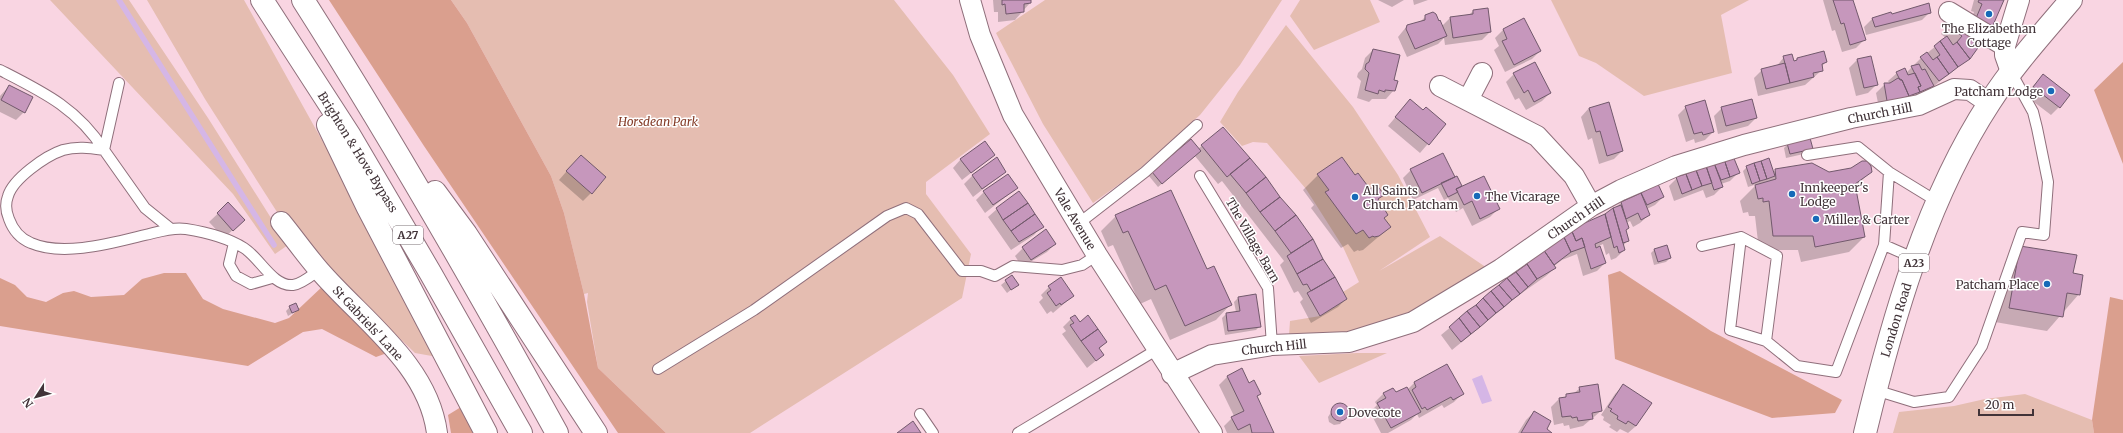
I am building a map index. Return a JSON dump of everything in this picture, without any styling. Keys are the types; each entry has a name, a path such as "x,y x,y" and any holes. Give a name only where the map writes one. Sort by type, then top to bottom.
{"highway":[{"name":"Brighton & Hove Bypass","path":"262,0 354,143 431,274 521,433"},
{"name":"A27","path":"303,0 369,104 456,252 557,433"},
{"name":"A23","path":"1989,103 2011,72 2071,0"},
{"name":"A27","path":"288,42 368,208 486,433"},
{"name":"London Road","path":"1865,433 1875,390 1899,306 1916,259 1938,202 1956,162 1989,103"},
{"name":"A27","path":"369,104 466,234 596,433"}],"street":[{"name":"Vale Avenue","path":"970,0 980,35 1013,115 1097,255 1209,430"},
{"path":"2011,72 2005,55 2005,46 2019,0"},
{"path":"1949,12 2005,46"},
{"path":"1468,100 1482,73"},
{"path":"1440,86 1537,136 1574,176 1590,206"},
{"name":"Church Hill","path":"1172,374 1212,355 1272,345 1349,342 1413,322 1501,269 1590,206 1620,190 1676,166 1744,145 1851,118 1919,105 1954,89 1970,90 1989,103"},
{"name":"St Gabriels' Lane","path":"281,222 319,270 409,366 426,394 435,418 437,433"}],"lane":[{"path":"0,70 60,102 91,132 145,208 171,229"},
{"path":"1875,390 1914,402 1948,397 1982,346 2022,232 2044,235 2048,182 2033,112 2011,72"},
{"path":"104,150 119,83"},
{"path":"1078,224 1145,172 1197,125"},
{"path":"104,150 86,147 73,148 51,156 32,167 11,188 3,201 12,226 19,235 30,243 41,246 68,248 105,245 171,229 186,229 234,243 249,251 259,260 272,278"},
{"path":"1807,155 1858,147 1889,172 1938,202"},
{"path":"1741,237 1730,330 1766,341 1797,366 1836,372 1884,246 1889,172"},
{"name":"The Village Barn","path":"1200,176 1268,288 1272,345"},
{"path":"658,369 754,310 887,216 906,208 918,214 962,271 981,272 995,276 1013,266 1062,270 1082,265 1097,255"},
{"path":"1702,246 1741,237 1777,256 1766,341"},
{"path":"234,243 229,264 236,276 252,284 272,278 294,285 319,270"},
{"path":"1884,246 1916,259"},
{"path":"1018,433 1158,349"},
{"path":"920,414 933,433"}],"green space":[{"path":"50,0 129,0 208,118 288,245 275,254 233,194"},
{"path":"147,0 244,0 443,358 415,353 342,283 277,212 205,99"},
{"name":"Horsdean Park","path":"451,0 894,0 953,75 990,134 926,182 926,194 971,254 962,298 750,433 666,433 598,368 587,302 588,293 584,294 564,213 551,176 467,23"},
{"path":"1045,0 1282,0 1240,65 1200,115 1136,172 1093,203 1043,124 996,33"},
{"path":"1300,0 1370,0 1380,22 1314,50 1290,16"},
{"path":"1551,0 1749,0 1721,15 1732,73 1644,96 1596,63 1579,56"},
{"path":"1286,25 1353,107 1398,175 1430,237 1379,271 1440,236 1490,270 1446,296 1388,324 1346,333 1289,335 1290,321 1320,316 1347,299 1343,292 1359,282 1343,247 1306,189 1267,143 1253,142 1242,146 1220,122 1238,92"},
{"path":"1387,353 1319,383 1299,356"},
{"path":"2025,394 2092,420 2094,433 1893,433 1899,412 1954,406 1985,399"}],"shaded area":[{"path":"329,0 451,0 467,23 551,176 564,213 584,294 598,368 666,433 618,433 424,146"},
{"path":"2123,62 2123,164 2094,90"},
{"path":"1620,271 1711,331 1842,400 1835,413 1772,418 1615,359 1608,275"},
{"path":"164,273 186,273 203,299 223,309 275,323 289,318 324,285 387,353 376,357 322,329 303,332 248,366 0,326 0,278 15,285 27,297 46,302 63,293 74,291 91,297 124,295 142,279"},
{"path":"2110,297 2123,300 2123,433 2094,433 2092,420"},
{"path":"1482,375 1492,401 1482,404 1472,379"},
{"path":"461,407 473,433 451,433 448,415"}],"building":[{"path":"1002,0 1031,0 1031,3 1024,4 1024,12 1006,14 1005,4 1002,5"},
{"path":"1833,0 1853,0 1866,40 1850,45 1844,23 1841,24"},
{"path":"1979,0 2004,0 1990,32 1974,23 1982,4 1978,2"},
{"path":"1929,3 1931,13 1875,27 1872,18 1891,12 1892,14"},
{"path":"1488,8 1491,32 1453,38 1450,17 1473,14 1473,10"},
{"path":"1433,12 1436,14 1439,21 1440,20 1447,36 1415,49 1406,29 1407,25 1425,20 1425,15"},
{"path":"1955,17 1985,38 1970,59 1957,42 1962,36 1948,26"},
{"path":"1524,18 1541,51 1514,65 1502,41 1507,39 1503,29"},
{"path":"1947,36 1953,45 1957,42 1970,59 1958,67 1940,41"},
{"path":"1940,41 1958,67 1949,74 1937,57 1940,55 1934,46"},
{"path":"1373,49 1400,55 1394,80 1398,81 1395,91 1385,90 1385,92 1379,90 1378,94 1365,90 1369,73 1365,69"},
{"path":"1824,51 1827,62 1822,64 1823,71 1813,73 1814,77 1790,83 1783,56 1792,54 1794,61 1797,60 1797,58"},
{"path":"1927,52 1933,60 1937,57 1949,74 1939,81 1920,57"},
{"path":"1871,56 1878,85 1864,88 1857,59"},
{"path":"1535,62 1551,93 1534,102 1528,90 1524,93 1513,73"},
{"path":"1785,63 1790,83 1766,89 1761,69"},
{"path":"1919,64 1922,70 1925,69 1934,86 1920,92 1918,87 1921,86 1911,66"},
{"path":"1905,68 1908,75 1915,73 1921,86 1918,87 1920,92 1909,96 1902,80 1900,80 1896,72"},
{"name":"Patcham Lodge","path":"2043,74 2070,95 2060,108 2033,87"},
{"path":"1898,78 1902,80 1909,96 1899,100 1887,101 1884,83 1890,83"},
{"path":"9,85 33,97 25,113 1,100"},
{"path":"1410,99 1423,110 1426,107 1446,124 1429,145 1395,117"},
{"path":"1752,99 1757,118 1726,126 1721,107"},
{"path":"1705,100 1714,132 1703,135 1702,132 1694,134 1685,106"},
{"path":"1609,102 1623,151 1607,156 1600,131 1596,132 1589,108"},
{"path":"1223,127 1250,158 1227,177 1201,145"},
{"path":"1810,138 1813,149 1790,154 1787,143"},
{"path":"1191,139 1201,151 1162,184 1152,172"},
{"path":"985,141 995,155 971,173 960,159"},
{"path":"1443,153 1455,177 1422,193 1410,169"},
{"path":"581,155 606,177 592,194 566,171"},
{"path":"1733,156 1740,173 1730,177 1724,159"},
{"path":"997,157 1006,172 982,189 972,175"},
{"name":"All Saints Church Patcham","path":"1342,157 1355,175 1358,173 1370,189 1377,185 1384,195 1378,199 1388,215 1384,218 1391,227 1379,236 1369,238 1363,230 1356,234 1325,192 1329,190 1317,174"},
{"path":"1250,158 1266,177 1246,193 1230,174"},
{"path":"1769,158 1775,176 1767,179 1761,161"},
{"path":"1724,159 1730,177 1721,180 1714,163"},
{"path":"1761,161 1767,179 1760,181 1754,163"},
{"name":"Miller & Carter","path":"1862,161 1867,161 1871,166 1872,172 1855,184 1865,237 1815,247 1813,236 1773,236 1769,201 1763,202 1763,198 1758,199 1755,185 1776,179 1775,169 1812,163 1829,172 1851,168"},
{"path":"1714,163 1723,187 1714,190 1706,166"},
{"path":"1754,163 1760,181 1752,184 1746,166"},
{"path":"1706,166 1712,183 1702,186 1696,170"},
{"path":"1696,170 1702,186 1692,190 1686,174"},
{"path":"1008,174 1018,188 993,205 983,191"},
{"path":"1686,174 1692,190 1682,194 1676,177"},
{"path":"1457,176 1462,186 1456,189 1458,192 1448,197 1441,183"},
{"name":"The Vicarage","path":"1484,176 1500,209 1480,219 1472,201 1464,205 1456,189"},
{"path":"1266,177 1280,197 1260,212 1246,193"},
{"path":"1658,184 1664,197 1647,205 1641,193"},
{"path":"1171,190 1207,269 1214,266 1232,305 1185,326 1166,285 1155,290 1128,231 1123,233 1115,215"},
{"path":"1019,191 1028,203 1003,220 996,208"},
{"path":"1641,193 1650,215 1641,220 1638,213 1626,219 1621,202"},
{"path":"1280,197 1296,215 1275,231 1260,212"},
{"path":"228,202 245,220 233,231 217,213"},
{"path":"1028,203 1035,214 1011,231 1003,220"},
{"path":"1621,205 1629,228 1626,230 1629,241 1623,243 1613,208"},
{"path":"1613,208 1625,250 1619,253 1617,246 1614,248 1605,214"},
{"path":"1035,214 1044,227 1019,242 1011,231"},
{"path":"1605,214 1611,237 1595,244 1596,248 1600,246 1606,263 1591,269 1582,238 1576,241 1571,229"},
{"path":"1296,215 1313,239 1291,253 1275,231"},
{"path":"1046,229 1056,244 1031,260 1022,247"},
{"path":"1571,229 1576,241 1582,238 1585,247 1571,252 1562,233"},
{"path":"1563,235 1571,252 1554,265 1543,249"},
{"path":"1313,239 1323,259 1297,274 1287,256"},
{"path":"1667,245 1671,258 1658,262 1654,249"},
{"name":"Patcham Place","path":"2020,246 2077,255 2073,273 2083,275 2080,295 2067,293 2063,317 2009,308"},
{"path":"1543,249 1556,268 1537,279 1527,264 1529,259"},
{"path":"1323,259 1335,277 1311,291 1307,284 1303,285 1297,274"},
{"path":"1527,264 1537,279 1528,287 1516,272"},
{"path":"1516,272 1528,287 1520,294 1507,278"},
{"path":"1012,275 1019,285 1011,290 1005,280"},
{"path":"1061,277 1074,296 1061,305 1060,303 1056,306 1047,293 1051,290 1048,286"},
{"path":"1335,277 1347,299 1320,316 1307,293"},
{"path":"1507,278 1520,294 1512,300 1499,285"},
{"path":"1499,285 1512,300 1504,307 1491,291"},
{"path":"1491,291 1504,307 1496,313 1483,298"},
{"path":"1256,294 1261,327 1228,331 1226,313 1240,311 1238,297"},
{"path":"1483,298 1496,313 1488,320 1476,305"},
{"path":"296,303 299,310 292,313 289,306"},
{"path":"1476,305 1488,320 1480,327 1467,311"},
{"path":"1467,311 1480,327 1471,334 1459,318"},
{"path":"1075,315 1080,322 1088,315 1098,329 1081,341 1070,325 1074,323 1070,318"},
{"path":"1459,318 1471,334 1461,342 1449,327"},
{"path":"1098,329 1107,342 1099,348 1104,355 1096,361 1081,341"},
{"path":"1447,364 1464,394 1453,400 1451,397 1427,410 1425,407 1422,409 1412,390 1416,387 1414,382"},
{"path":"1242,368 1249,383 1254,380 1261,394 1257,396 1274,433 1252,433 1250,424 1238,430 1231,417 1244,411 1227,376"},
{"path":"1598,384 1602,411 1592,413 1593,419 1578,421 1577,417 1562,417 1559,398 1566,397 1566,394 1580,392 1579,387"},
{"path":"1623,384 1652,403 1636,426 1628,421 1626,424 1617,419 1618,416 1610,411 1612,409 1608,407"},
{"path":"1407,387 1421,412 1391,428 1377,403 1386,398 1383,393 1393,388 1396,392"},
{"name":"Dovecote","path":"1336,403 1344,403 1349,408 1347,419 1344,421 1336,421 1331,416 1331,408"},
{"path":"1534,411 1551,421 1547,429 1552,433 1521,433"},
{"path":"913,421 921,433 897,433"}],"waterway":[{"path":"119,0 274,245"}],"place":[{"name":"The Elizabethan Cottage","path":"1989,14"},
{"name":"Patcham Lodge","path":"2051,91"},
{"name":"Innkeeper's Lodge","path":"1792,194"},
{"name":"The Vicarage","path":"1477,196"},
{"name":"All Saints Church Patcham","path":"1355,197"},
{"name":"Miller & Carter","path":"1816,219"},
{"name":"Patcham Place","path":"2047,284"},
{"name":"Dovecote","path":"1340,412"}]}
